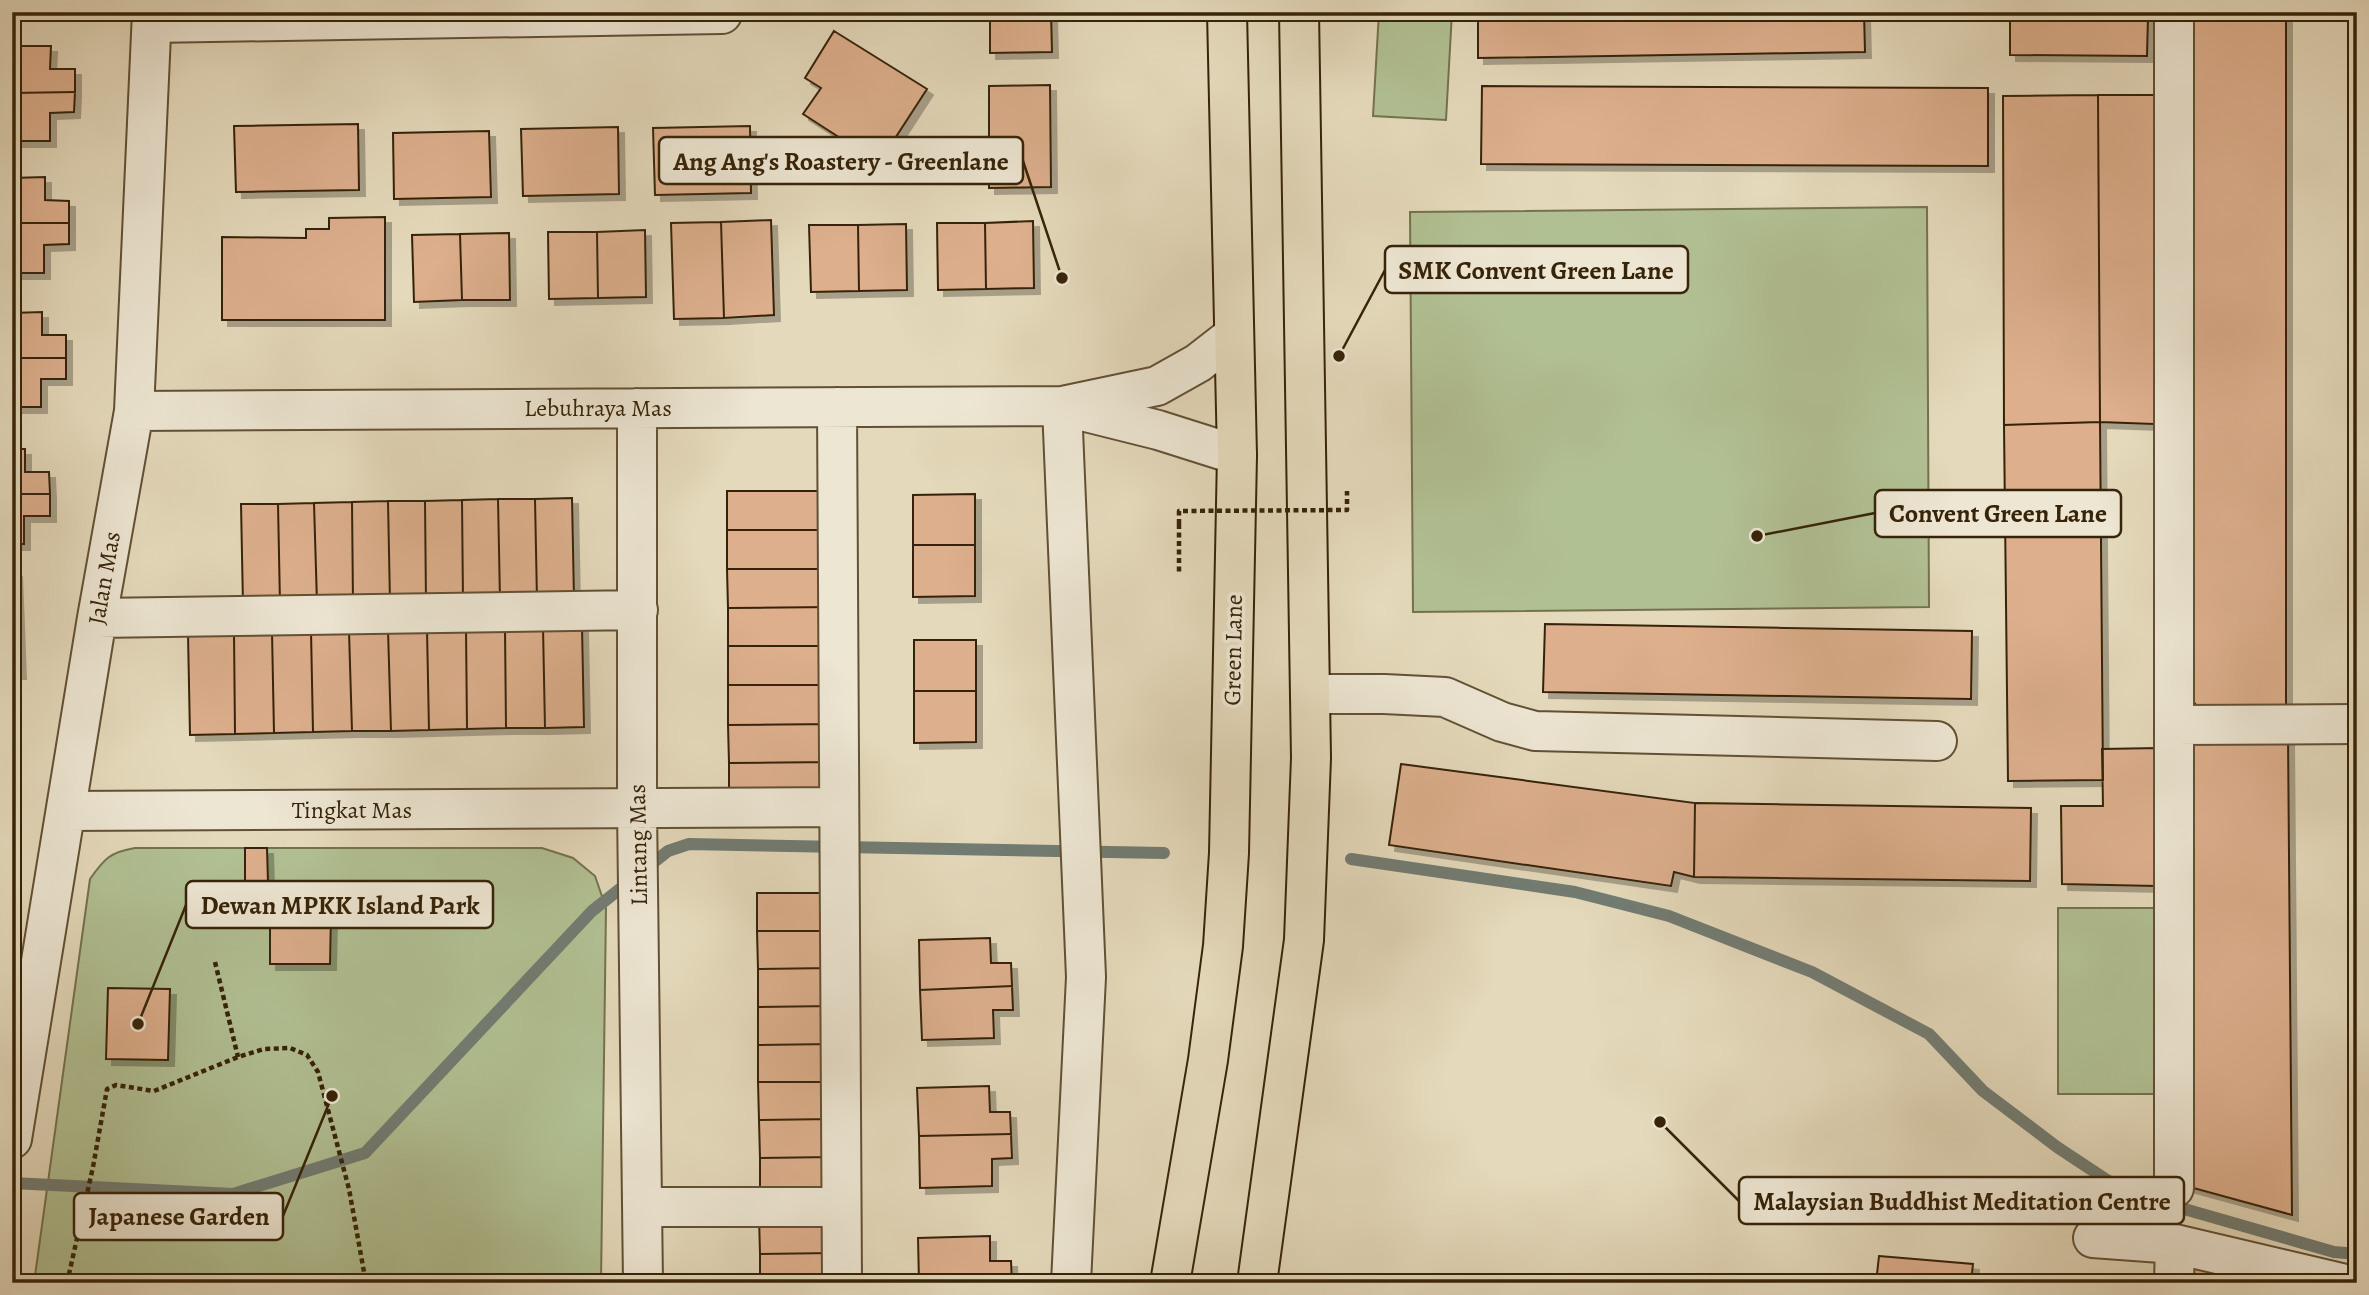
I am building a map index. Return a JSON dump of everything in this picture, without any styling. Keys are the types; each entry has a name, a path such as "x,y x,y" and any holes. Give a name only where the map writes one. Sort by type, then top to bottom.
{"highway":[{"name":"Green Lane","path":"1170,1283 1208,1060 1223,946 1229,853 1237,455 1227,12"},
{"path":"1257,1283 1304,940 1311,758 1299,12"}],"street":[{"path":"2174,12 2175,1188"},
{"path":"152,18 722,14"},
{"name":"Jalan Mas","path":"12,1139 97,618 134,411 152,18"},
{"name":"Lebuhraya Mas","path":"134,411 1062,406 1157,386 1198,363 1234,335"},
{"name":"Lebuhraya Mas","path":"1062,406 1158,430 1237,455"},
{"path":"1062,406 1086,976 1071,1283"},
{"path":"837,407 842,1283"},
{"name":"Lintang Mas","path":"637,408 637,809 643,1283"},
{"path":"97,618 638,610"},
{"path":"1310,694 1445,697 1502,722 1535,731 1937,741"},
{"path":"2174,724 2357,724"},
{"name":"Tingkat Mas","path":"66,811 637,809 839,813"},
{"path":"643,1207 841,1207"},
{"path":"2093,1238 2175,1244 2341,1283"},
{"path":"2174,1283 2175,1244"}],"path":[{"path":"1179,572 1178,512 1347,510 1347,491"},
{"path":"215,962 238,1057"},
{"path":"67,1283 107,1089 116,1085 154,1091 238,1057 264,1049 290,1048 307,1055 318,1072 349,1189 366,1283"}],"green space":[{"path":"1379,12 1452,12 1446,120 1373,116"},
{"path":"1927,207 1929,607 1413,612 1410,212"},
{"path":"135,848 542,848 573,858 595,876 606,908 601,1283 34,1283 90,879 108,857"},
{"path":"2058,908 2154,908 2154,1094 2058,1094"}],"building":[{"path":"990,12 1051,12 1052,52 990,53"},
{"path":"1478,12 1864,12 1865,52 1478,58"},
{"path":"2010,12 2126,12 2126,16 2148,16 2147,56 2010,55"},
{"path":"2184,12 2286,12 2286,712 2200,711 2187,692"},
{"path":"834,31 927,89 879,163 803,114 821,88 805,78"},
{"path":"12,46 51,46 50,69 75,69 75,92 12,93"},
{"path":"1050,85 1051,187 989,188 989,86"},
{"path":"1482,86 1988,88 1988,166 1481,164"},
{"path":"75,92 74,112 50,113 50,141 12,141 12,93"},
{"path":"2098,95 2154,95 2154,424 2100,422"},
{"path":"2098,95 2100,422 2004,425 2003,96"},
{"path":"358,124 359,190 236,192 234,126"},
{"path":"750,126 751,193 655,195 653,128"},
{"path":"618,127 619,194 523,196 521,129"},
{"path":"489,131 491,197 394,199 393,133"},
{"path":"45,177 45,200 69,201 69,223 12,223 12,178"},
{"path":"385,217 385,320 222,320 222,237 306,238 306,229 329,229 329,218"},
{"path":"771,220 774,315 724,318 721,222"},
{"path":"1033,221 1034,288 986,289 985,223"},
{"path":"721,222 724,318 674,319 671,223"},
{"path":"12,223 69,223 69,244 44,245 44,273 12,273"},
{"path":"937,223 985,223 986,289 938,290"},
{"path":"906,224 907,290 859,291 858,225"},
{"path":"809,225 858,225 859,291 811,292"},
{"path":"645,230 646,297 598,298 597,232"},
{"path":"548,232 597,232 598,298 549,299"},
{"path":"509,233 510,300 462,300 460,234"},
{"path":"460,234 462,300 414,302 412,235"},
{"path":"42,312 42,335 66,335 66,358 12,358 12,313"},
{"path":"12,358 66,358 66,379 41,379 41,407 12,407"},
{"path":"2100,422 2103,780 2008,781 2004,425"},
{"path":"12,449 25,449 25,472 49,472 50,494 12,494"},
{"path":"727,491 833,491 833,530 727,530"},
{"path":"12,494 50,494 50,516 24,516 24,544 12,544"},
{"path":"975,494 975,545 913,545 913,495"},
{"path":"572,498 574,599 537,600 535,499"},
{"path":"498,499 500,600 463,601 462,500"},
{"path":"498,499 535,499 537,600 500,600"},
{"path":"462,500 463,601 426,602 425,501"},
{"path":"388,501 390,602 353,603 352,502"},
{"path":"388,501 425,501 426,602 390,602"},
{"path":"352,502 353,603 317,603 314,503"},
{"path":"314,503 317,603 280,604 278,504"},
{"path":"241,504 278,504 280,604 243,605"},
{"path":"727,530 833,530 833,569 727,569"},
{"path":"913,545 975,545 975,596 913,597"},
{"path":"727,569 833,569 834,607 728,608"},
{"path":"12,571 16,571 18,621 12,621"},
{"path":"834,607 834,646 728,646 728,608"},
{"path":"12,621 18,621 20,673 12,673"},
{"path":"1545,624 1972,631 1971,699 1543,692"},
{"path":"582,626 584,727 545,728 543,627"},
{"path":"543,627 545,728 506,728 505,628"},
{"path":"466,628 467,729 429,730 427,629"},
{"path":"466,628 505,628 506,728 467,729"},
{"path":"427,629 429,730 391,731 388,630"},
{"path":"388,630 391,731 352,731 349,631"},
{"path":"311,631 313,732 274,733 272,632"},
{"path":"311,631 349,631 352,731 313,732"},
{"path":"272,632 274,733 235,734 234,633"},
{"path":"234,633 235,734 190,735 188,634"},
{"path":"914,640 976,640 976,691 914,691"},
{"path":"728,646 834,646 834,685 728,685"},
{"path":"728,685 834,685 834,724 728,725"},
{"path":"914,691 976,691 976,742 914,743"},
{"path":"834,724 834,762 729,763 728,725"},
{"path":"2288,735 2292,1215 2186,1186 2183,749 2198,737"},
{"path":"2159,748 2156,886 2062,884 2061,806 2103,806 2102,749"},
{"path":"834,762 835,801 729,802 729,763"},
{"path":"1401,764 1695,803 1694,877 1674,872 1671,886 1389,845"},
{"path":"1695,803 2031,808 2030,881 1694,877"},
{"path":"245,848 267,848 268,882 245,882"},
{"path":"270,882 348,883 348,914 331,914 330,964 270,964"},
{"path":"757,893 832,893 832,931 757,931"},
{"path":"757,931 832,931 832,968 758,969"},
{"path":"990,938 991,963 1011,963 1012,986 920,990 919,940"},
{"path":"832,968 832,1006 758,1007 758,969"},
{"path":"1012,986 1013,1010 993,1010 994,1038 922,1040 920,990"},
{"path":"108,988 170,989 168,1060 106,1059"},
{"path":"832,1006 833,1044 758,1045 758,1007"},
{"path":"833,1044 833,1082 758,1082 758,1045"},
{"path":"758,1082 833,1082 833,1119 759,1120"},
{"path":"989,1086 990,1112 1010,1112 1011,1134 919,1136 917,1088"},
{"path":"833,1119 833,1157 760,1158 759,1120"},
{"path":"1011,1134 1012,1158 992,1159 992,1186 920,1188 919,1136"},
{"path":"833,1157 834,1195 760,1196 760,1158"},
{"path":"832,1215 833,1253 760,1254 759,1216"},
{"path":"990,1236 990,1261 1011,1261 1012,1283 919,1283 918,1238"},
{"path":"833,1253 833,1283 760,1283 760,1254"},
{"path":"1879,1256 1973,1264 1971,1283 1876,1283"},
{"path":"2201,1263 2287,1283 2188,1283 2188,1272"}],"waterway":[{"path":"12,1183 233,1194 365,1153 592,911 668,851 689,844 1164,853"},
{"path":"1351,859 1575,892 1669,916 1812,972 1929,1034 1983,1091 2057,1147 2125,1192 2334,1252 2357,1254"}],"place":[{"name":"Ang Ang's Roastery - Greenlane","path":"1062,278"},
{"name":"SMK Convent Green Lane","path":"1339,356"},
{"name":"Convent Green Lane","path":"1757,536"},
{"name":"Dewan MPKK Island Park","path":"138,1024"},
{"name":"Japanese Garden","path":"332,1096"},
{"name":"Malaysian Buddhist Meditation Centre","path":"1660,1122"}]}
